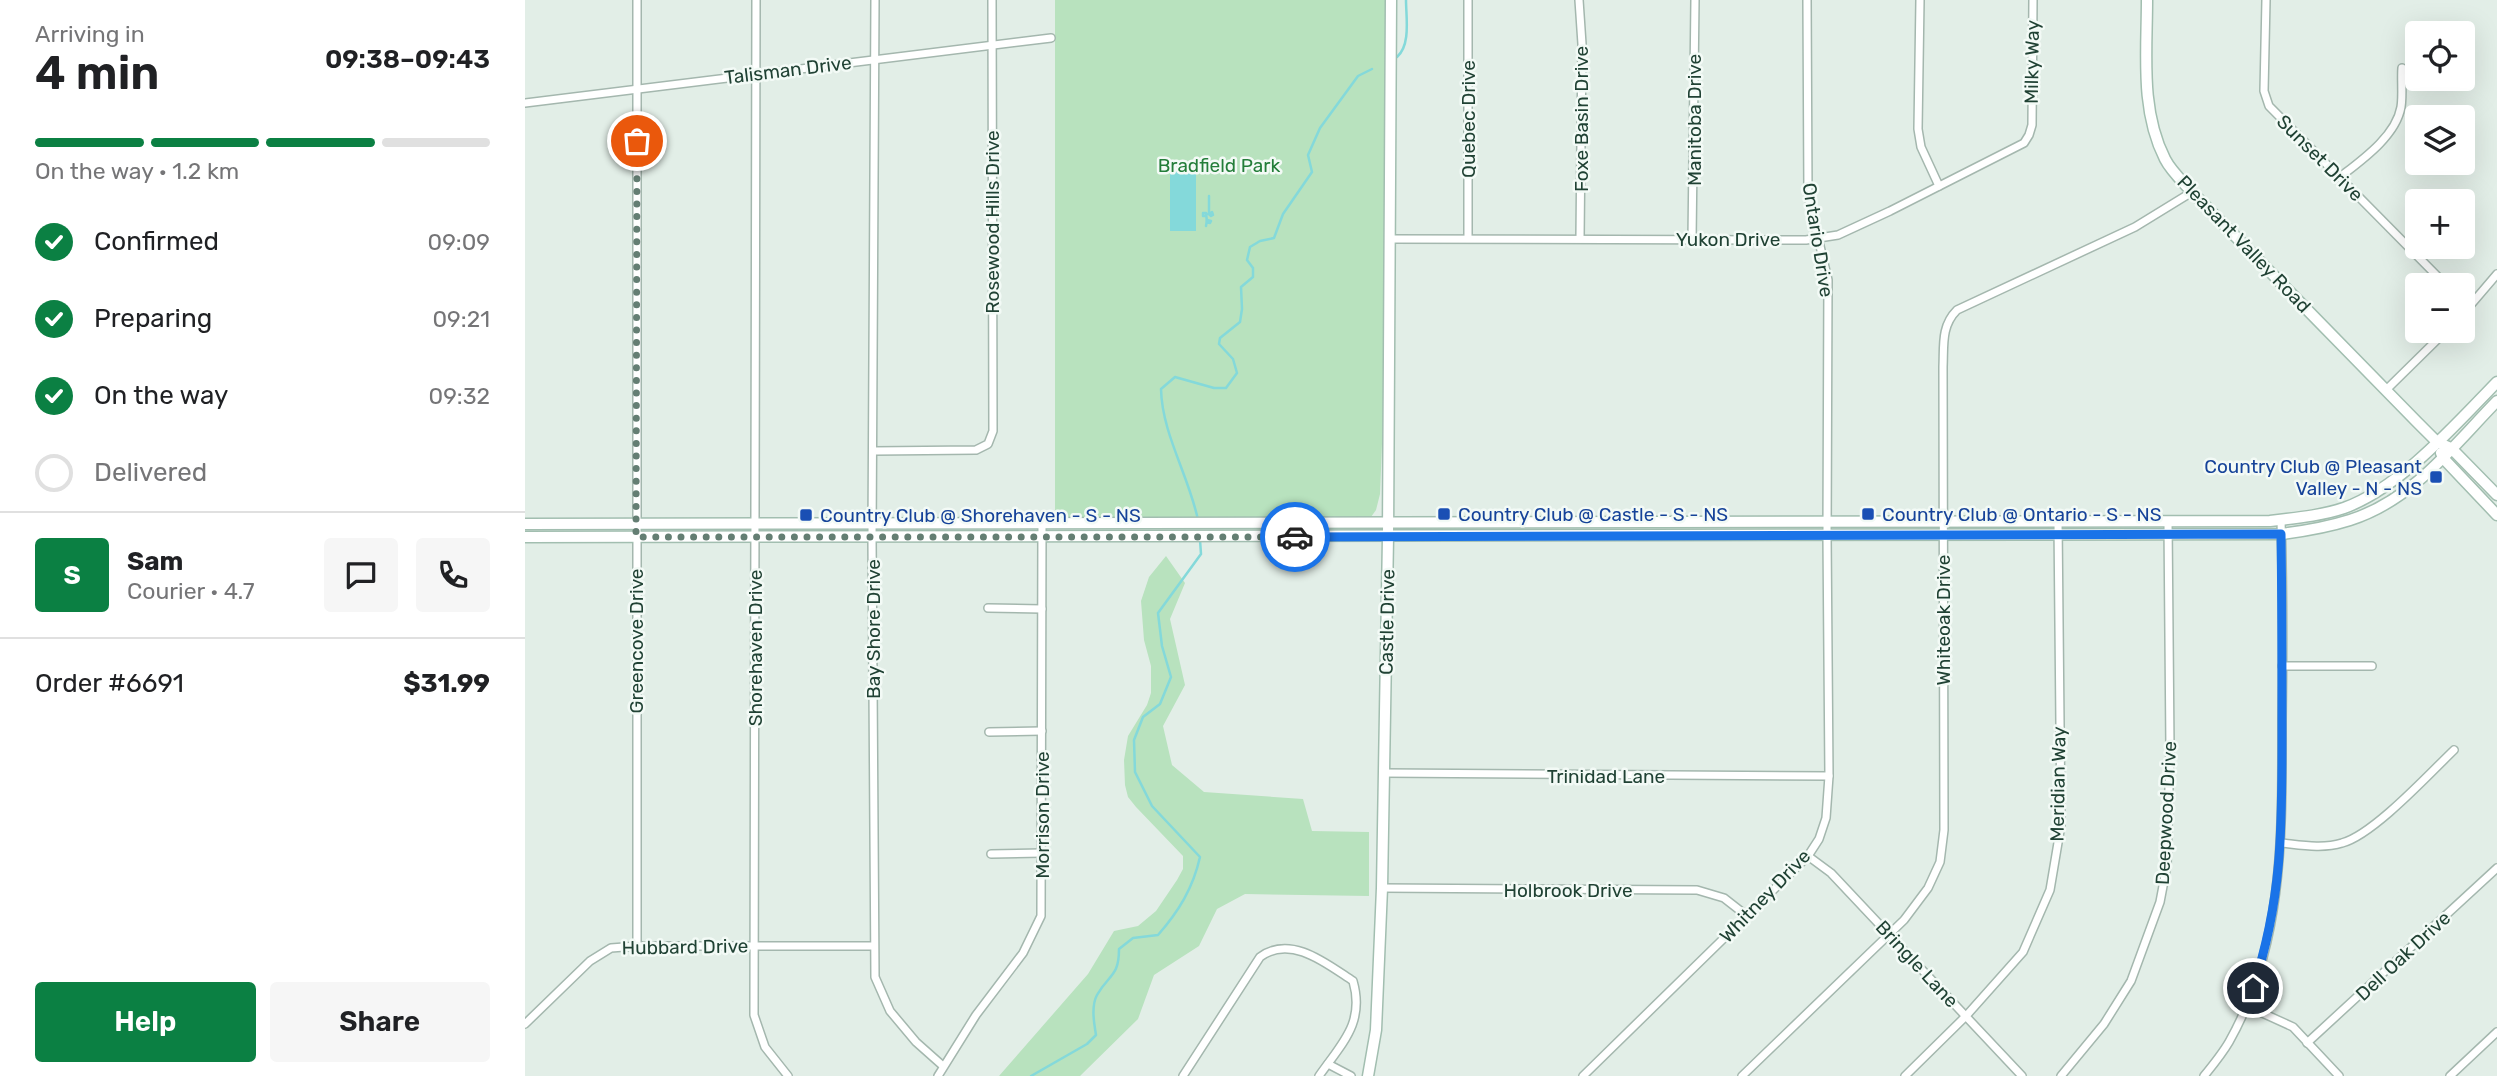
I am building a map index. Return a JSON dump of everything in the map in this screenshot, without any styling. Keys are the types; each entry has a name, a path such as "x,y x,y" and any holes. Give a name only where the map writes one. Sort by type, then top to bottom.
{"main road":[{"name":"Castle Drive","path":"1368,1076 1376,1030 1382,888 1388,537 1391,0"},
{"name":"Pleasant Valley Road","path":"2147,0 2147,99 2166,162 2192,192 2437,442 2451,449 2497,495"},
{"path":"525,524 2281,520 2314,516 2348,507 2378,490 2437,442 2497,382"},
{"path":"525,537 2281,534 2323,527 2367,513 2393,500 2416,484 2497,401"},
{"name":"Pleasant Valley Road","path":"2437,442 2443,458 2497,515"},
{"path":"1128,522 1128,537"},
{"path":"1598,523 1598,536"}],"street":[{"name":"Greencove Drive","path":"637,0 637,946"},
{"name":"Shorehaven Drive","path":"756,0 754,1014 765,1047 788,1076"},
{"name":"Bay Shore Drive","path":"875,0 875,977 890,1011 916,1042 943,1066"},
{"name":"Rosewood Hills Drive","path":"874,451 976,450 988,444 993,431 992,0"},
{"name":"Quebec Drive","path":"1468,0 1468,237"},
{"name":"Foxe Basin Drive","path":"1579,0 1582,44 1580,238"},
{"name":"Manitoba Drive","path":"1692,239 1695,0"},
{"name":"Ontario Drive","path":"1807,0 1808,195 1828,281 1827,536"},
{"path":"1920,0 1918,129 1921,147 1939,186"},
{"name":"Milky Way","path":"2032,125 2033,0"},
{"name":"Sunset Drive","path":"2266,0 2264,91 2269,107 2435,273"},
{"name":"Talisman Drive","path":"525,103 1051,38"},
{"path":"2340,177 2363,159 2398,118 2402,68"},
{"name":"Yukon Drive","path":"1389,239 1819,239 1838,235 2024,143 2032,125"},
{"name":"Whiteoak Drive","path":"1742,1076 1889,935 1929,888 1943,851 1943,367 1947,320 1957,310 2135,227 2192,192"},
{"path":"2475,301 2497,274"},
{"path":"2386,390 2434,343"},
{"path":"2204,1076 2228,1044 2247,1006 2265,952 2276,901 2282,843 2281,520"},
{"name":"Meridian Way","path":"1905,1076 1966,1016 2023,952 2050,890 2060,825 2058,522"},
{"name":"Deepwood Drive","path":"2061,1076 2104,1024 2131,981 2160,902 2167,865 2168,522"},
{"name":"Morrison Drive","path":"938,1076 976,1015 1024,953 1039,922 1042,853 1042,523"},
{"name":"Whitney Drive","path":"1583,1076 1808,856 1819,839 1826,818 1829,776 1827,536"},
{"path":"988,608 1042,609"},
{"path":"2283,666 2371,666"},
{"path":"989,732 1042,731"},
{"path":"2282,843 2321,846 2343,843 2366,832 2454,750"},
{"name":"Trinidad Lane","path":"1384,773 1829,776"},
{"path":"991,854 1042,853"},
{"name":"Bringle Lane","path":"1808,856 1831,873 2022,1076"},
{"name":"Dell Oak Drive","path":"2307,1043 2497,868"},
{"name":"Holbrook Drive","path":"1382,888 1697,890 1724,898 1747,916"},
{"name":"Hubbard Drive","path":"525,1024 590,961 611,948 874,946"},
{"path":"1183,1076 1260,957 1267,951 1307,952 1353,981 1357,994 1356,1017 1322,1075"},
{"path":"2247,1006 2293,1027 2339,1076"},
{"path":"525,1009 533,1016"},
{"path":"2450,1076 2497,1032"},
{"path":"1328,1064 1351,1076"}],"green space":[{"name":"Bradfield Park","path":"1055,0 1386,0 1383,418 1380,494 1376,510 1371,517 1055,518"},
{"path":"1166,556 1185,583 1170,619 1185,685 1163,726 1172,765 1204,792 1303,799 1312,831 1369,832 1369,896 1245,894 1217,909 1199,946 1154,975 1138,1019 1080,1076 999,1076 1088,974 1114,931 1138,926 1156,911 1183,869 1183,856 1136,807 1128,797 1125,785 1124,760 1128,736 1147,705 1151,693 1151,666 1144,640 1141,601 1149,577"}],"water":[{"path":"1170,168 1196,168 1196,231 1170,231"}],"waterway":[{"path":"1397,57 1406,38 1406,0"},
{"path":"1198,520 1166,422 1161,389 1175,377 1214,388 1226,388 1237,373 1233,359 1219,344 1220,338 1240,322 1241,287 1253,277 1253,268 1247,260 1250,247 1260,241 1274,238 1283,214 1312,172 1308,155 1320,128 1358,76 1372,69"},
{"path":"1209,196 1209,214"},
{"path":"1208,214 1212,212 1213,215 1209,214"},
{"path":"1206,216 1203,216 1203,213 1206,213 1207,222"},
{"path":"1206,226 1207,220 1211,221 1207,222"},
{"path":"1031,1076 1087,1044 1096,1035 1093,1015 1095,999 1115,970 1119,949 1133,938 1158,935 1184,899 1197,868 1200,857 1152,806 1135,772 1134,740 1143,717 1160,704 1171,677 1162,646 1158,613 1201,554 1200,540"}],"way so far":[{"path":"637,141 636,537 1295,537"}],"place":[{"name":"Country Club @ Pleasant Valley - N - NS","path":"2436,477"},
{"name":"Country Club @ Castle - S - NS","path":"1444,514"},
{"name":"Country Club @ Ontario - S - NS","path":"1868,514"},
{"name":"Country Club @ Shorehaven - S - NS","path":"806,515"}],"route":[{"path":"1295,537 2281,534 2282,843 2276,901 2265,952 2253,988"}]}
